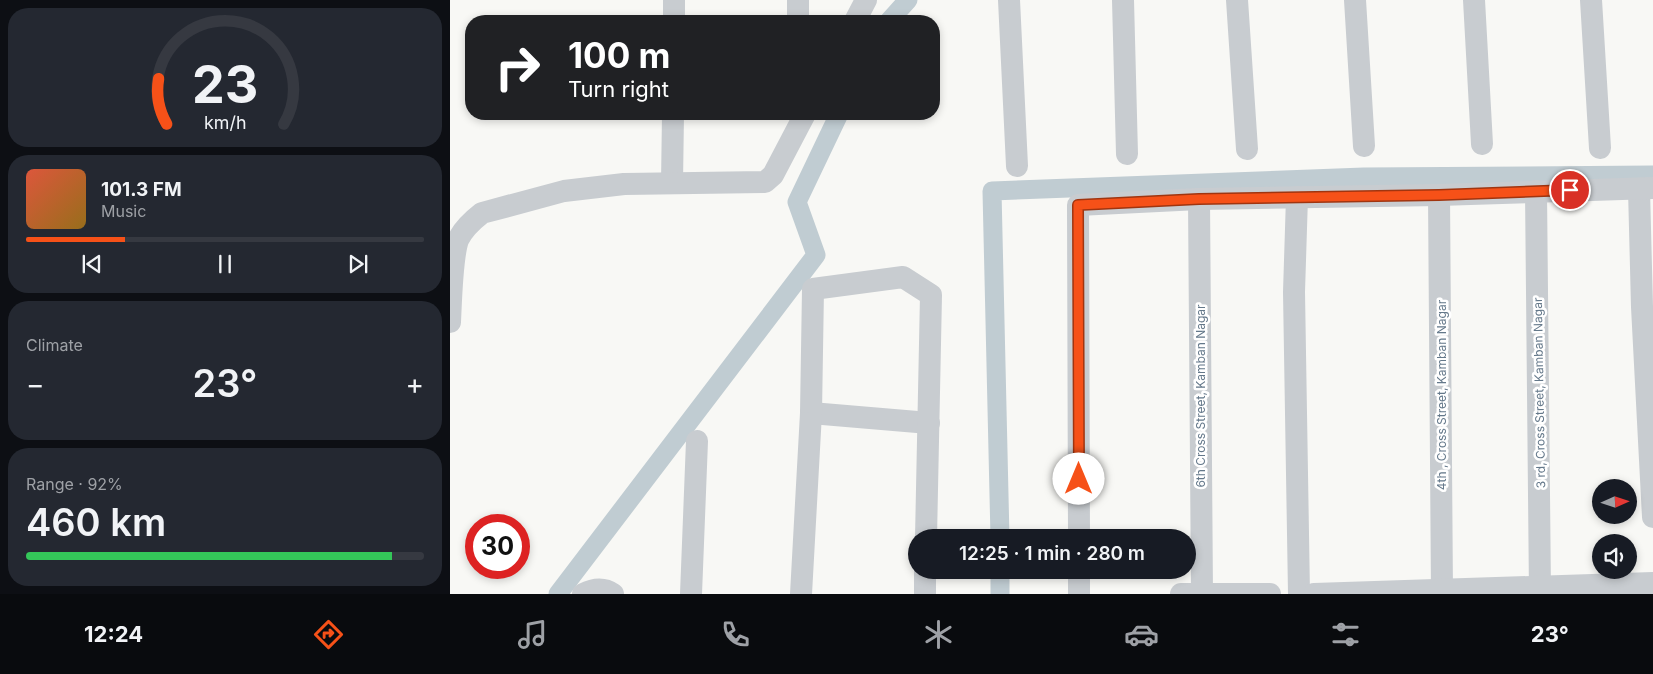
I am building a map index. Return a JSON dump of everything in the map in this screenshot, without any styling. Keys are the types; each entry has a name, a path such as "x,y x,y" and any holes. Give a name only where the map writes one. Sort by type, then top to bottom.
{"street":[{"path":"674,0 674,15"},
{"path":"798,0 798,15"},
{"path":"857,15 866,0"},
{"path":"1009,0 1017,166"},
{"path":"1124,0 1127,154"},
{"path":"1237,0 1247,149"},
{"path":"1355,0 1364,146"},
{"path":"1474,0 1482,144"},
{"path":"1591,0 1600,148"},
{"path":"672,184 673,120"},
{"path":"450,322 458,239 482,213 564,191 624,184 765,182 773,174 802,120"},
{"path":"1079,529 1078,205 1199,199 1439,195 1646,188 1642,308 1653,517"},
{"name":"3 rd, Cross Street, Kamban Nagar","path":"1536,191 1540,591"},
{"name":"4th , Cross Street, Kamban Nagar","path":"1439,195 1442,592"},
{"path":"1297,197 1294,292 1299,594"},
{"name":"6th Cross Street, Kamban Nagar","path":"1195,594 1199,199"},
{"path":"801,594 814,289 903,277 931,296 926,529"},
{"path":"810,413 928,423"},
{"path":"691,594 697,441"},
{"path":"925,579 925,594"},
{"path":"1079,579 1079,594"},
{"path":"1314,594 1540,591 1653,583"},
{"path":"583,594 593,589 608,590 613,594"},
{"path":"1195,594 1270,594"}],"waterway":[{"path":"894,15 908,0"},
{"path":"558,594 816,255 797,202 836,120"},
{"path":"1000,529 992,191 1364,177 1653,175"},
{"path":"1000,579 1000,594"}],"route":[{"path":"1079,479 1078,205 1199,199 1439,195 1570,190"}]}
